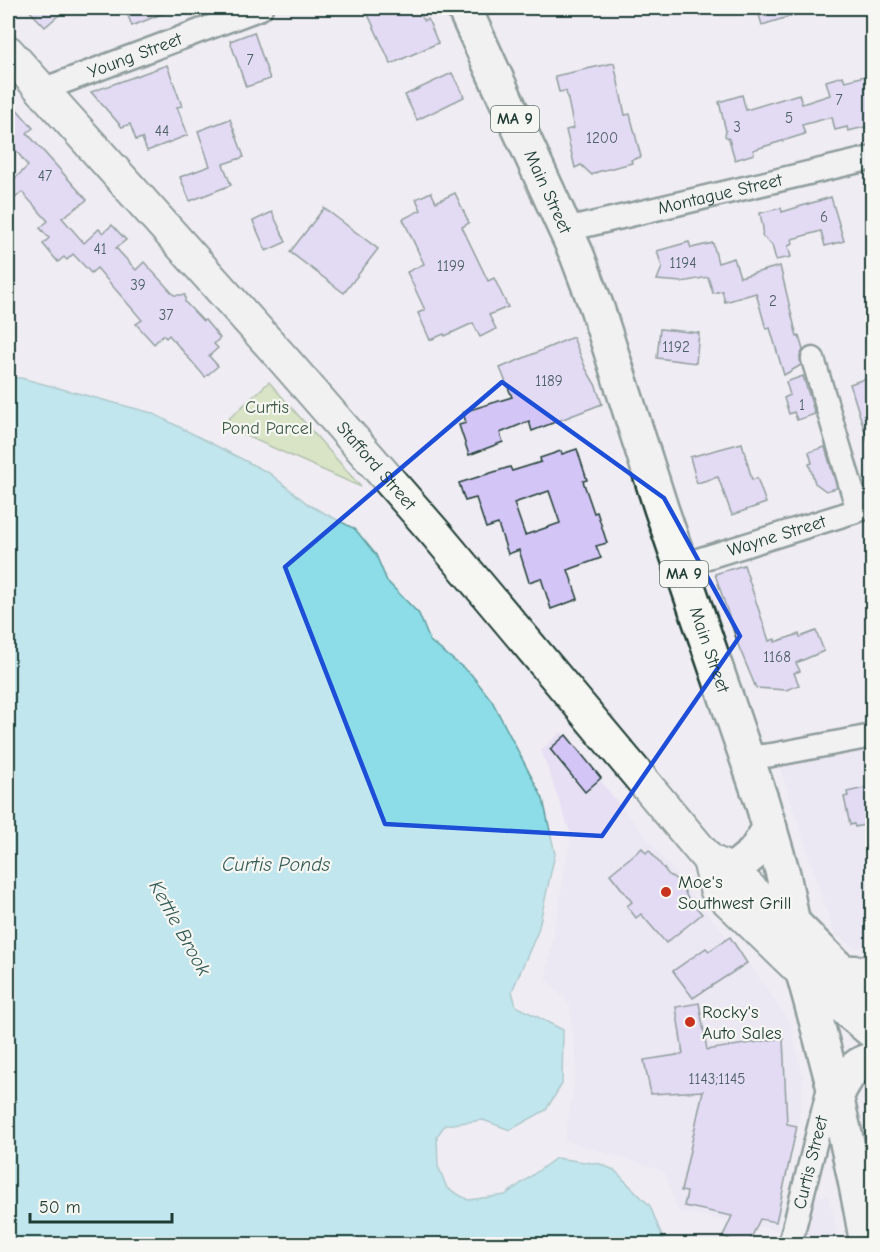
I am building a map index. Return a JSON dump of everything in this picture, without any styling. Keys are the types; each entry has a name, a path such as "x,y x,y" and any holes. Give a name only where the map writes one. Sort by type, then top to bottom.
{"main road":[{"name":"Main Street","path":"464,8 566,230 587,281 661,508 770,828 783,874 791,921 860,1205 867,1245"},
{"name":"Stafford Street","path":"8,52 285,361 721,866 766,904 791,921"},
{"path":"721,866 754,854 770,828"},
{"name":"Stafford Street","path":"721,866 716,889 804,973"},
{"path":"791,921 836,966 873,996"},
{"path":"804,973 873,1031"},
{"path":"833,1089 861,1062 873,1059"}],"street":[{"name":"Young Street","path":"42,90 261,8"},
{"name":"Montague Street","path":"566,230 873,158"},
{"path":"813,359 866,508"},
{"name":"Wayne Street","path":"682,565 866,508"},
{"path":"746,758 873,736"},
{"path":"836,966 873,968"},
{"name":"Curtis Street","path":"790,1245 833,1089"}],"highlighted area":[{"path":"502,382 664,498 740,636 602,836 385,824 285,567"}],"shaded area":[{"path":"561,732 755,972 790,1023 803,1077 800,1111 777,1230 678,1211 664,1171 565,1140 577,1068 570,1005 546,979 571,835 541,750"},
{"path":"872,749 872,948 852,947 834,933 780,767"},
{"path":"872,1085 872,1141 862,1087"},
{"path":"816,1195 829,1197 839,1244 801,1244"}],"green space":[{"name":"Curtis Pond Parcel","path":"269,382 361,487 222,425"}],"water":[{"name":"Curtis Ponds","path":"8,378 21,378 152,413 269,473 309,505 355,529 376,555 387,581 419,614 430,641 471,674 492,701 543,799 555,854 538,931 512,991 516,1006 563,1030 562,1084 546,1110 510,1130 483,1120 445,1125 437,1136 438,1166 447,1188 468,1200 505,1195 556,1158 600,1164 614,1170 650,1206 665,1244 8,1244"}],"building":[{"path":"27,8 67,8 45,27"},
{"path":"125,8 176,8 132,26"},
{"path":"365,8 418,8 424,21 428,19 438,43 391,64"},
{"path":"757,8 807,8 807,11 762,25"},
{"path":"254,32 270,79 246,87 230,41"},
{"path":"614,63 625,115 630,114 641,157 631,160 632,163 592,175 581,165 575,168 566,130 574,128 566,91 559,92 555,76"},
{"path":"167,65 182,106 177,107 188,135 147,151 142,138 136,140 130,124 122,127 91,92"},
{"path":"452,73 464,97 417,120 405,95"},
{"path":"873,74 873,125 848,131 847,127 835,130 832,117 802,125 805,134 753,150 754,154 735,160 729,139 725,136 726,131 719,102 742,95 746,110 799,94 802,104 830,95 826,81 843,76 845,81"},
{"path":"8,99 33,128 27,133 87,200 62,218 84,243 99,229 103,233 112,225 126,240 116,248 136,270 144,262 174,295 185,295 185,302 220,338 214,344 218,348 209,356 218,366 205,377 169,335 166,338 163,335 154,344 136,324 142,320 97,268 91,273 73,254 67,260 64,257 58,262 43,244 49,238 40,228 48,221 22,192 8,204 8,185 28,166 8,140"},
{"path":"230,119 244,157 223,164 231,185 190,201 180,177 210,166 198,131"},
{"path":"431,192 436,202 455,193 469,223 462,227 488,281 494,278 508,307 489,315 496,329 480,337 473,323 430,340 418,313 425,310 407,272 424,264 403,219 421,210 416,199"},
{"path":"831,197 844,241 825,246 821,231 792,239 793,244 788,246 791,257 776,260 772,245 762,236 760,213 781,208 782,212"},
{"path":"324,208 378,249 344,293 290,252"},
{"path":"272,212 286,242 266,251 253,221"},
{"path":"689,242 691,248 713,243 718,263 734,258 740,277 780,266 797,337 799,336 803,350 800,356 801,365 784,375 770,328 766,329 756,293 725,302 722,291 713,293 708,277 682,282 657,280 662,267 657,251"},
{"path":"660,329 699,333 696,363 657,358"},
{"path":"573,337 602,404 532,431 529,421 500,433 503,442 469,455 459,425 466,423 463,412 512,397 500,368"},
{"path":"803,376 815,414 797,420 794,412 789,414 784,398 790,395 786,382"},
{"path":"873,376 873,444 869,445 850,384"},
{"path":"742,443 752,480 757,478 766,503 732,515 718,477 697,483 690,457"},
{"path":"825,447 837,488 826,491 815,483 809,464 812,463 809,452"},
{"path":"577,449 587,480 583,481 594,513 597,512 607,543 596,546 601,558 568,570 578,599 551,609 541,578 529,582 519,550 508,554 498,524 486,528 476,498 465,501 459,483 510,467 512,471 541,462 540,458 561,451 562,454","holes":["549,491 560,523 525,535 514,503"]},
{"path":"744,565 769,641 775,639 775,642 799,634 800,637 816,631 824,651 796,663 800,671 794,673 799,685 786,690 756,688 739,647 715,574"},
{"path":"566,735 601,778 585,792 550,749"},
{"path":"873,786 873,823 855,827 854,824 850,825 844,797 848,796 847,792"},
{"path":"642,848 646,853 649,850 669,875 681,882 687,897 702,914 666,943 641,914 636,918 627,906 632,902 610,874"},
{"path":"730,937 747,963 693,998 673,971 706,948 709,951"},
{"path":"699,1003 707,1050 783,1038 787,1124 797,1126 776,1222 760,1219 748,1245 741,1245 723,1236 732,1216 684,1206 687,1192 681,1191 703,1091 651,1094 644,1060 683,1054 676,1007"}],"place":[{"name":"Moe's Southwest Grill","path":"666,892"},
{"name":"Rocky's Auto Sales","path":"690,1022"}],"water label":[{"name":"Kettle Brook","path":"180,928"}]}
